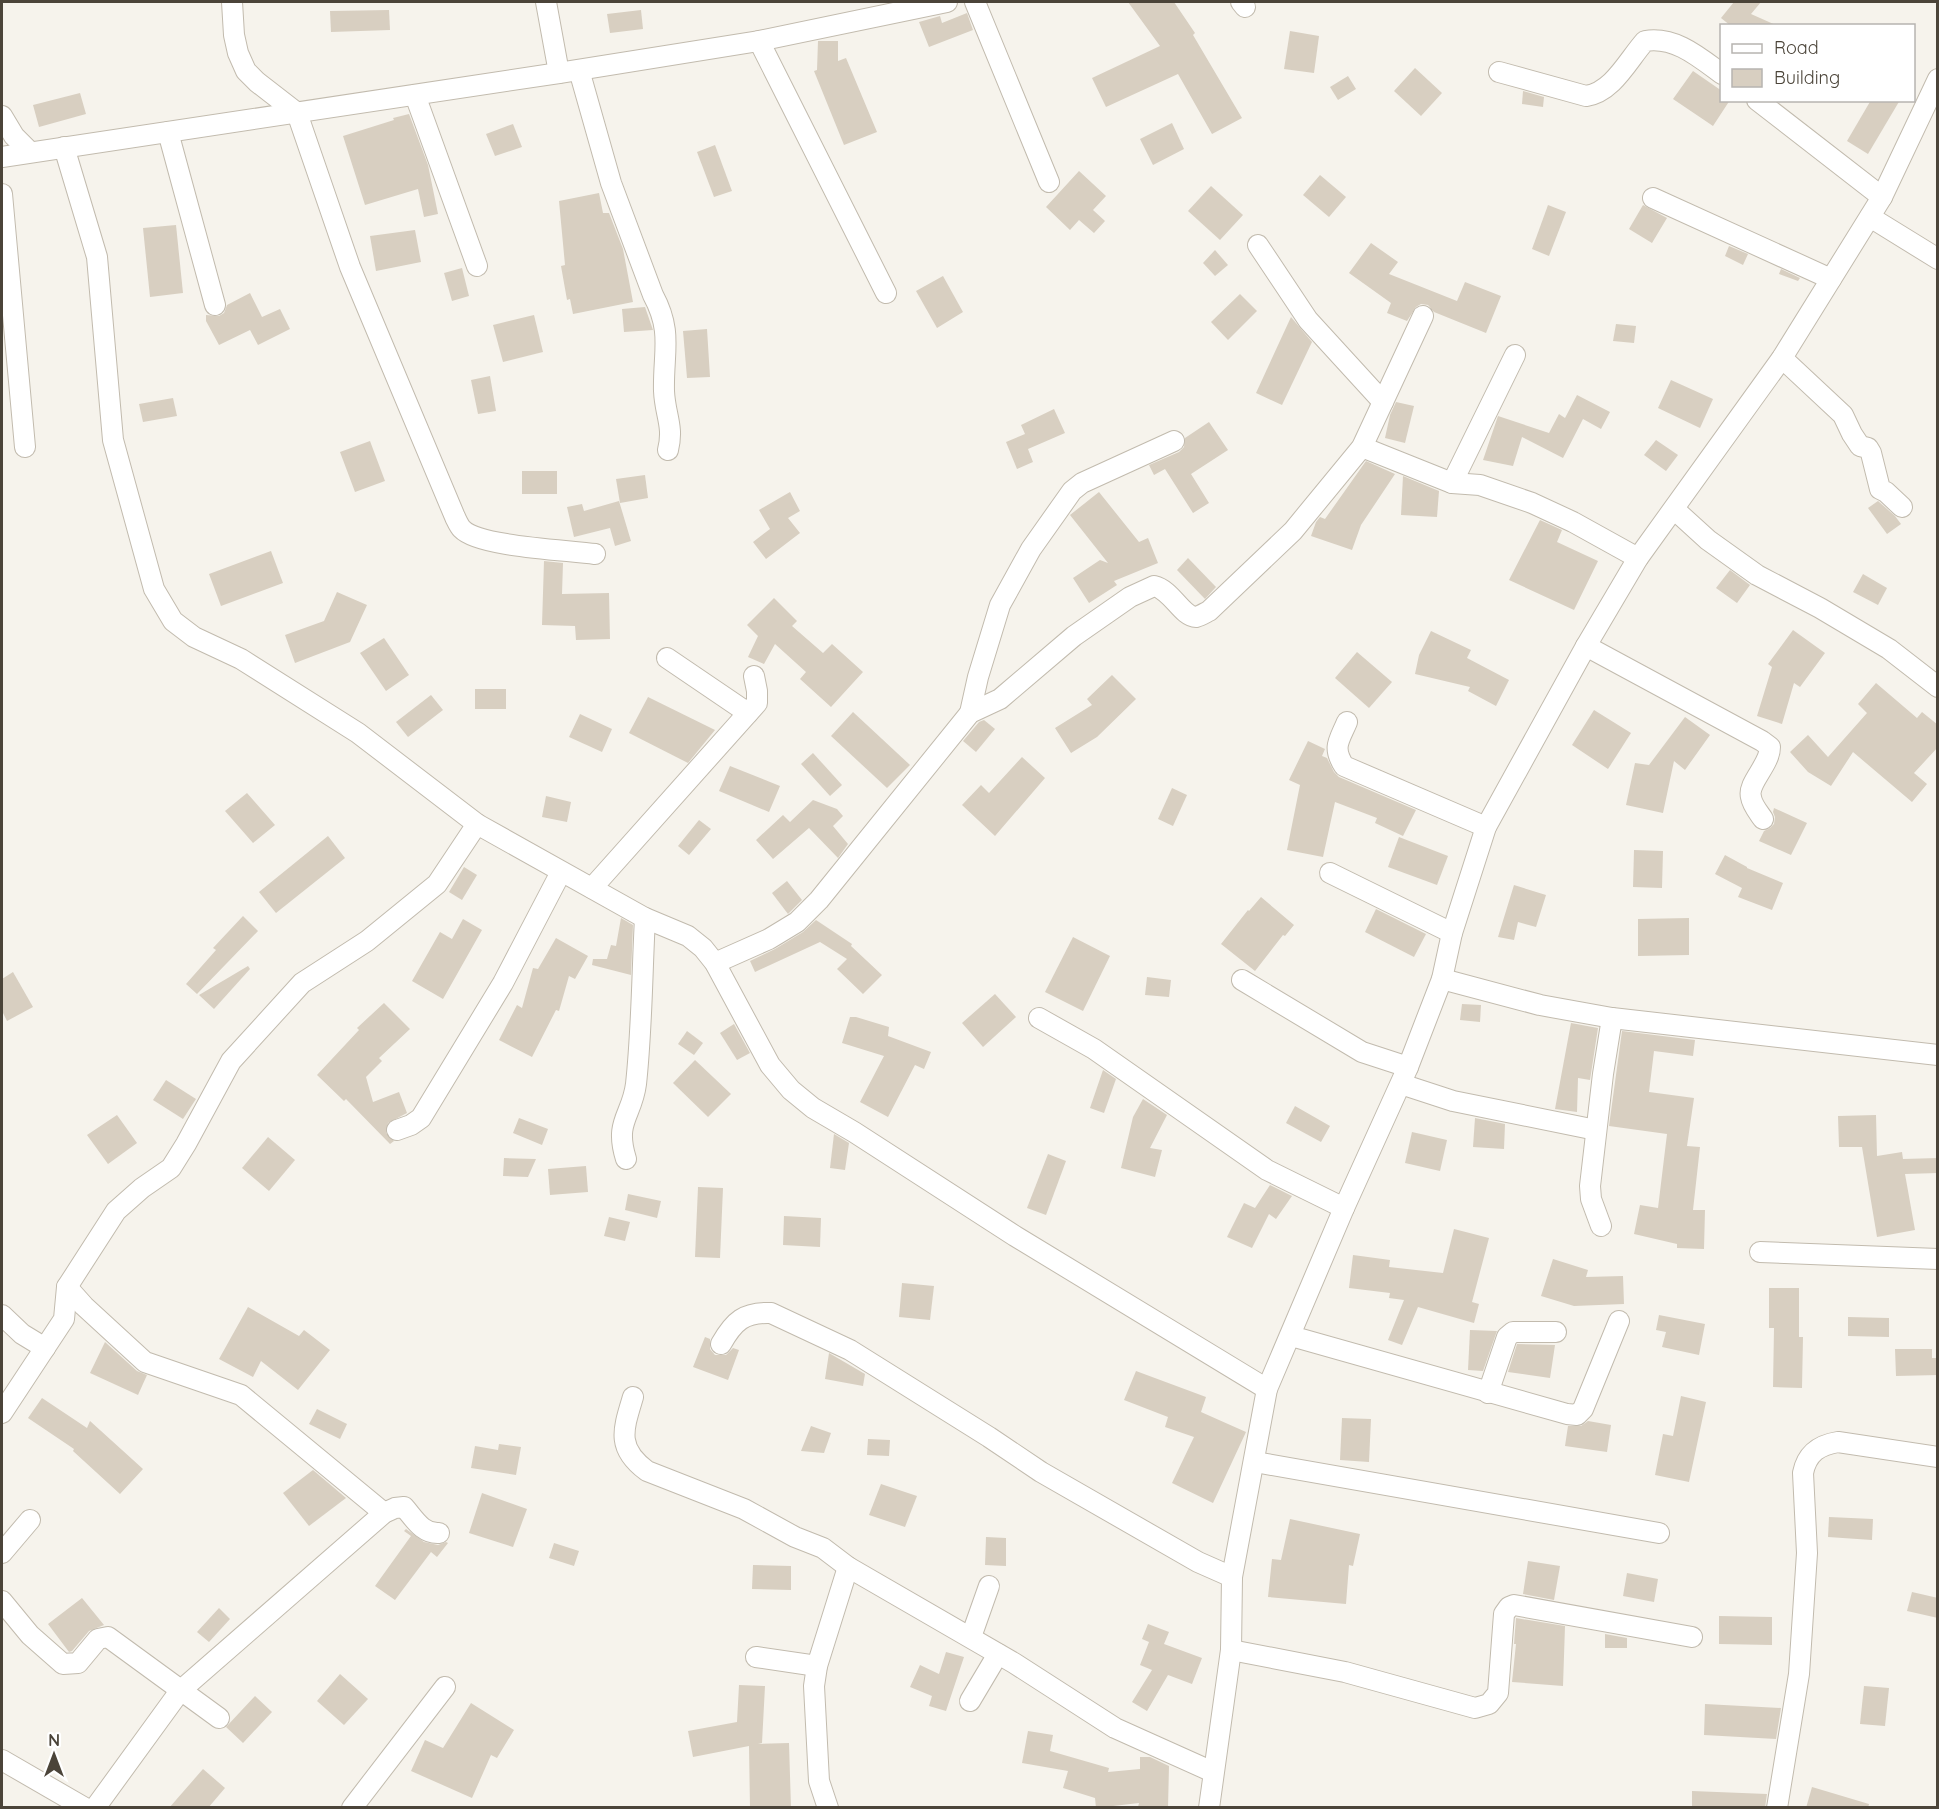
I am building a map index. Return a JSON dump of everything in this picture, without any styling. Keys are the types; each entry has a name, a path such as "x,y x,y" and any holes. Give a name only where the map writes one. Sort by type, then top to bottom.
{"street":[{"path":"232,2 234,35 238,53 246,71 297,113 350,267 454,517 462,530 494,542 595,554"},
{"path":"546,2 559,73"},
{"path":"2,157 759,41 947,2"},
{"path":"975,2 1050,182"},
{"path":"1499,72 1586,96 1596,94 1604,89 1627,65 1646,41 1659,39 1697,55 1720,72"},
{"path":"759,41 885,293"},
{"path":"579,70 611,183 652,295 662,312 666,332 665,399 671,436 668,450"},
{"path":"1209,1808 1231,1650 1232,1577 1267,1389 1344,1208 1405,1076 1442,979 1452,933 1486,827 1586,646 1638,558 1782,358 1882,197 1938,79"},
{"path":"415,95 477,266"},
{"path":"1759,102 1882,197"},
{"path":"2,116 14,136 30,153"},
{"path":"168,132 215,304"},
{"path":"64,147 97,257 113,440 154,589 173,621 183,630 241,659 358,733 477,824 645,918 688,936 716,963 770,1065 791,1090 813,1108 1015,1236 1267,1389"},
{"path":"2,194 24,447"},
{"path":"1653,198 1831,279"},
{"path":"1870,216 1938,260"},
{"path":"1258,245 1308,320 1383,402"},
{"path":"716,963 769,939 797,922 819,900 970,713 1000,699 1074,636 1130,597 1154,586 1168,592 1187,615 1196,617 1209,611 1293,531 1362,447 1423,316"},
{"path":"1452,483 1515,355"},
{"path":"1782,358 1843,415 1860,446 1868,448 1871,453 1880,489 1902,507"},
{"path":"970,713 978,677 1000,605 1030,549 1072,491 1082,483 1174,441"},
{"path":"1362,447 1452,483 1480,485 1532,503 1573,522 1638,558"},
{"path":"1674,509 1708,540 1757,575 1820,608 1889,649 1938,687"},
{"path":"1586,646 1770,747 1770,755 1751,790 1751,797 1763,819"},
{"path":"667,658 748,713"},
{"path":"592,888 756,703 758,691 754,676"},
{"path":"1347,722 1336,747 1338,757 1344,766 1486,827"},
{"path":"64,1319 67,1287 116,1211 177,1161 231,1061 302,983 367,941 437,884 477,824"},
{"path":"397,1130 422,1118 503,983 561,872"},
{"path":"1330,873 1452,933"},
{"path":"626,1159 621,1144 622,1126 636,1085 645,918"},
{"path":"1442,979 1540,1005 1612,1018 1938,1055"},
{"path":"1242,980 1362,1053 1453,1101 1596,1130"},
{"path":"1039,1018 1094,1049 1267,1170 1344,1208"},
{"path":"1601,1226 1591,1199 1590,1186 1612,1018"},
{"path":"1760,1252 1938,1259"},
{"path":"67,1287 84,1306 146,1362 241,1395 384,1513"},
{"path":"2,1413 64,1319 84,1306"},
{"path":"721,1344 736,1322 759,1312 771,1313 850,1350 990,1437 1041,1472 1198,1562 1232,1577"},
{"path":"2,1316 22,1334 45,1348"},
{"path":"1290,1336 1488,1393 1577,1415 1583,1409 1619,1321"},
{"path":"1488,1393 1508,1337 1513,1332 1556,1332"},
{"path":"633,1397 624,1430 626,1448 634,1461 647,1471 744,1509 795,1537 823,1548 848,1567 971,1637 1115,1728 1214,1772"},
{"path":"1777,1808 1799,1674 1807,1553 1803,1473 1806,1461 1824,1444 1838,1442 1938,1457"},
{"path":"1255,1462 1659,1533"},
{"path":"95,1808 180,1691 384,1513 394,1508 404,1507 425,1530 440,1533"},
{"path":"2,1552 30,1520"},
{"path":"828,1808 819,1781 813,1706 814,1686 817,1666 848,1567"},
{"path":"971,1637 989,1586"},
{"path":"2,1601 30,1635 63,1664 78,1664 98,1639 108,1637 219,1718"},
{"path":"1231,1650 1345,1672 1475,1708 1489,1704 1498,1693 1504,1614 1509,1607 1514,1605 1692,1637"},
{"path":"970,1701 998,1654"},
{"path":"756,1657 817,1666"},
{"path":"352,1808 445,1687"},
{"path":"3,1765 85,1808"}],"building":[{"path":"1128,2 1174,2 1195,33 1193,35 1242,118 1212,134 1178,74 1106,107 1092,78 1160,46"},
{"path":"1734,2 1761,2 1751,14 1774,24 1728,24 1721,18"},
{"path":"389,10 390,30 331,32 330,11"},
{"path":"641,10 643,29 610,33 607,14"},
{"path":"967,13 973,30 929,47 919,22 940,16 942,23"},
{"path":"1290,31 1319,36 1314,73 1284,69"},
{"path":"818,41 838,41 838,61 846,58 877,132 844,145 814,71 817,70"},
{"path":"1415,68 1442,93 1421,116 1394,91"},
{"path":"1693,71 1720,90 1720,102 1729,102 1713,126 1673,99"},
{"path":"1348,76 1356,89 1338,100 1330,87"},
{"path":"1523,91 1544,97 1543,107 1522,104"},
{"path":"80,93 86,114 39,127 33,105"},
{"path":"1870,102 1899,102 1868,154 1847,141"},
{"path":"409,114 428,165 438,214 424,217 418,189 365,205 343,136"},
{"path":"1172,123 1184,149 1153,165 1140,139"},
{"path":"513,124 522,147 495,156 486,134"},
{"path":"715,145 732,191 714,197 697,152"},
{"path":"1079,171 1106,196 1093,210 1105,221 1094,233 1079,220 1070,230 1046,207"},
{"path":"1320,175 1346,197 1329,217 1303,195"},
{"path":"1211,186 1243,215 1220,240 1188,211"},
{"path":"599,193 603,213 609,213 623,249 633,302 573,314 570,299 567,300 561,266 565,265 559,201"},
{"path":"1548,205 1566,212 1549,256 1532,249"},
{"path":"1643,205 1667,218 1652,243 1629,229"},
{"path":"176,225 183,293 150,297 143,228"},
{"path":"415,230 421,262 376,271 370,236"},
{"path":"1371,243 1398,262 1389,274 1457,301 1465,282 1501,296 1486,333 1434,312 1428,305 1421,304 1416,307 1407,321 1387,313 1391,303 1349,273"},
{"path":"1729,246 1748,254 1743,265 1725,256"},
{"path":"1215,250 1228,265 1215,276 1203,263"},
{"path":"462,268 469,296 452,301 444,273"},
{"path":"1781,269 1800,278 1798,281 1779,274"},
{"path":"943,276 963,312 937,328 916,291"},
{"path":"250,293 262,317 280,309 290,329 258,345 250,330 219,345 206,321 206,315 219,316 224,313 227,305"},
{"path":"1240,294 1257,311 1228,340 1211,322"},
{"path":"645,307 653,330 624,332 622,309"},
{"path":"534,315 543,352 503,362 493,325"},
{"path":"1291,317 1312,342 1282,405 1256,393"},
{"path":"1616,324 1636,326 1634,343 1613,341"},
{"path":"707,329 710,377 687,378 683,331"},
{"path":"490,376 496,411 478,414 471,380"},
{"path":"1671,380 1713,399 1700,428 1658,408"},
{"path":"1577,395 1610,412 1601,429 1583,419 1563,458 1522,437 1513,466 1483,460 1498,416 1549,433 1559,414 1565,418"},
{"path":"173,398 177,416 143,422 139,404"},
{"path":"1396,402 1414,406 1405,443 1385,438 1390,415"},
{"path":"1054,409 1065,433 1028,449 1033,462 1017,469 1006,442 1025,434 1021,425"},
{"path":"1209,422 1228,450 1191,474 1209,503 1193,513 1165,469 1154,475 1149,465 1179,452 1184,447 1185,438"},
{"path":"1656,440 1678,455 1666,471 1644,455"},
{"path":"370,441 385,481 355,492 340,452"},
{"path":"1366,461 1395,474 1361,525 1352,550 1311,536 1316,522 1320,517 1325,519"},
{"path":"522,471 557,471 557,494 522,494"},
{"path":"645,475 648,498 620,503 616,479"},
{"path":"1403,476 1439,491 1437,517 1401,515"},
{"path":"790,492 800,511 788,518 800,533 766,559 753,542 770,529 759,510"},
{"path":"1099,492 1139,542 1148,538 1158,563 1114,581 1117,585 1089,603 1073,578 1100,560 1108,563 1070,515"},
{"path":"619,501 631,541 615,546 610,528 574,537 567,507 582,504 584,511"},
{"path":"1878,501 1901,524 1887,534 1868,508"},
{"path":"1540,520 1562,530 1557,542 1598,561 1574,610 1509,580"},
{"path":"271,551 283,583 221,606 209,574"},
{"path":"1188,558 1216,587 1205,599 1177,570"},
{"path":"544,561 563,563 562,594 609,593 610,639 576,640 575,626 542,625"},
{"path":"1730,570 1750,585 1737,603 1716,588"},
{"path":"1863,574 1887,588 1878,605 1853,592"},
{"path":"337,592 367,605 350,642 295,663 285,635 324,621"},
{"path":"774,598 797,621 792,626 823,653 832,644 863,672 831,707 800,679 806,672 775,644 764,664 748,657 758,636 747,625"},
{"path":"1793,630 1825,653 1800,687 1794,683 1782,724 1757,716 1772,667 1768,664"},
{"path":"1431,631 1471,650 1467,658 1509,680 1496,706 1468,691 1470,687 1415,674 1419,655"},
{"path":"384,638 409,675 386,691 360,653"},
{"path":"1357,652 1392,682 1369,708 1335,678"},
{"path":"1112,675 1136,699 1097,737 1071,753 1055,728 1092,705 1087,699"},
{"path":"1876,683 1917,718 1922,712 1938,725 1938,747 1914,773 1927,784 1912,802 1853,752 1831,786 1808,772 1790,752 1808,735 1828,757 1867,713 1858,704"},
{"path":"475,689 506,689 506,709 475,709"},
{"path":"431,695 443,710 408,737 396,722"},
{"path":"648,697 715,730 688,763 629,733"},
{"path":"1594,710 1631,733 1608,769 1572,745"},
{"path":"853,712 910,765 887,788 831,736"},
{"path":"580,714 612,729 602,752 569,737"},
{"path":"1685,717 1710,735 1685,770 1674,761 1663,813 1626,805 1635,763 1649,765"},
{"path":"984,720 995,729 976,752 963,741 979,722"},
{"path":"1308,741 1325,749 1322,756 1327,758 1339,777 1416,810 1403,836 1375,823 1377,818 1335,802 1323,857 1287,850 1300,785 1289,780"},
{"path":"813,753 842,785 830,796 801,764"},
{"path":"1022,757 1045,778 995,836 962,805 981,785 989,793"},
{"path":"730,766 780,786 769,812 719,791"},
{"path":"1172,788 1187,795 1173,826 1158,819"},
{"path":"247,793 275,825 253,843 225,811"},
{"path":"546,796 571,802 567,822 542,817"},
{"path":"813,800 837,809 843,816 833,826 848,844 838,858 809,828 773,859 756,840 783,815 790,822"},
{"path":"1774,808 1807,823 1791,855 1759,841 1764,831 1774,824"},
{"path":"699,820 711,829 689,855 678,846"},
{"path":"328,836 345,858 276,913 259,892"},
{"path":"1399,837 1448,856 1437,885 1388,867"},
{"path":"1634,850 1663,851 1662,888 1633,887"},
{"path":"1725,855 1747,868 1783,883 1772,910 1738,897 1742,888 1715,874"},
{"path":"464,867 477,875 462,900 449,892"},
{"path":"787,881 802,900 788,914 772,893"},
{"path":"1514,885 1546,895 1536,927 1518,922 1514,940 1498,937"},
{"path":"1261,897 1294,925 1285,936 1283,935 1255,971 1221,944"},
{"path":"1376,909 1426,934 1414,957 1365,932"},
{"path":"243,916 258,931 197,994 186,984 216,950 213,948"},
{"path":"621,918 633,925 631,975 592,965 593,959 607,959 611,945 616,946"},
{"path":"1689,918 1689,955 1638,956 1638,919"},
{"path":"463,919 482,930 443,999 412,981 440,932 452,939"},
{"path":"816,920 852,944 851,946 882,975 863,994 837,969 847,959 820,942 755,972 750,961 803,932"},
{"path":"1073,937 1110,956 1083,1011 1045,992"},
{"path":"556,938 588,956 575,979 569,976 559,1011 556,1010 532,1057 499,1040 517,1005 522,1008 533,968 538,969"},
{"path":"248,966 250,969 214,1009 199,995"},
{"path":"13,972 33,1007 7,1021 2,1011 2,979"},
{"path":"1147,977 1171,980 1169,997 1145,995"},
{"path":"995,994 1016,1017 983,1047 962,1023"},
{"path":"384,1003 410,1029 379,1058 382,1061 366,1077 373,1102 399,1092 407,1113 388,1123 386,1133 394,1141 390,1144 346,1099 344,1101 317,1075 359,1030 357,1028"},
{"path":"1462,1004 1481,1005 1480,1022 1460,1020"},
{"path":"850,1017 889,1027 888,1036 931,1052 924,1069 915,1065 888,1117 860,1102 884,1056 842,1043"},
{"path":"1571,1023 1598,1028 1590,1080 1578,1078 1577,1112 1555,1109"},
{"path":"734,1024 750,1053 737,1060 720,1033"},
{"path":"687,1031 703,1043 694,1055 678,1044"},
{"path":"1622,1031 1695,1040 1693,1056 1654,1051 1649,1092 1694,1098 1687,1146 1700,1147 1693,1210 1705,1210 1704,1249 1677,1248 1677,1244 1634,1234 1640,1205 1658,1208 1667,1134 1609,1126"},
{"path":"695,1060 731,1094 708,1117 673,1083"},
{"path":"1103,1070 1116,1079 1104,1113 1090,1108"},
{"path":"166,1080 196,1099 183,1119 153,1100"},
{"path":"1143,1099 1167,1115 1150,1148 1162,1150 1155,1177 1121,1168 1133,1117"},
{"path":"1295,1106 1330,1126 1321,1142 1286,1123"},
{"path":"117,1115 137,1143 108,1164 87,1135"},
{"path":"1876,1115 1877,1156 1902,1152 1903,1159 1938,1158 1938,1173 1905,1174 1915,1230 1877,1237 1862,1147 1839,1147 1838,1116"},
{"path":"519,1118 548,1129 542,1145 513,1133"},
{"path":"1475,1118 1505,1124 1504,1149 1473,1147"},
{"path":"1412,1132 1447,1140 1440,1171 1405,1163"},
{"path":"834,1134 849,1143 845,1170 830,1168"},
{"path":"268,1137 295,1160 269,1191 242,1168"},
{"path":"1048,1154 1066,1161 1046,1215 1027,1208"},
{"path":"504,1158 536,1159 528,1177 503,1176"},
{"path":"586,1166 588,1192 550,1195 548,1169"},
{"path":"1270,1185 1292,1196 1276,1219 1269,1214 1252,1248 1227,1237 1244,1203 1255,1208"},
{"path":"698,1187 723,1188 720,1258 695,1257"},
{"path":"628,1194 661,1201 657,1218 625,1210"},
{"path":"784,1216 821,1218 820,1247 783,1245"},
{"path":"609,1217 630,1222 625,1241 604,1236"},
{"path":"1454,1229 1489,1238 1472,1302 1479,1304 1474,1323 1418,1307 1402,1345 1388,1340 1404,1300 1389,1298 1390,1293 1349,1288 1353,1255 1390,1260 1389,1267 1443,1273"},
{"path":"1553,1259 1588,1270 1586,1277 1623,1276 1624,1304 1574,1306 1541,1296"},
{"path":"902,1283 934,1286 930,1320 899,1317"},
{"path":"1769,1288 1799,1288 1799,1337 1803,1337 1802,1388 1773,1387 1774,1328 1769,1328"},
{"path":"248,1307 299,1336 304,1330 330,1350 298,1390 261,1361 253,1377 219,1359"},
{"path":"1659,1315 1705,1324 1699,1355 1662,1347 1666,1332 1656,1330"},
{"path":"1848,1317 1889,1318 1889,1337 1848,1336"},
{"path":"1470,1330 1497,1331 1483,1371 1468,1370"},
{"path":"705,1337 710,1339 710,1349 715,1355 726,1355 733,1348 739,1350 728,1380 693,1367"},
{"path":"105,1342 137,1371 147,1375 138,1395 90,1373"},
{"path":"1517,1344 1555,1345 1550,1378 1508,1372"},
{"path":"1895,1349 1932,1349 1932,1358 1938,1358 1938,1375 1896,1376"},
{"path":"829,1353 865,1374 863,1386 825,1379"},
{"path":"1136,1371 1206,1397 1201,1412 1246,1432 1213,1503 1172,1483 1194,1437 1165,1427 1168,1417 1124,1400"},
{"path":"1681,1396 1706,1402 1689,1482 1655,1475 1663,1434 1673,1436"},
{"path":"42,1398 87,1428 90,1421 143,1469 120,1494 73,1451 74,1449 28,1418"},
{"path":"317,1409 347,1424 340,1439 309,1424"},
{"path":"1342,1418 1371,1419 1369,1462 1340,1460"},
{"path":"1588,1421 1611,1425 1607,1452 1565,1446 1568,1426 1581,1426"},
{"path":"811,1426 831,1433 824,1453 801,1451"},
{"path":"868,1439 890,1440 889,1456 867,1455"},
{"path":"499,1444 521,1447 516,1475 471,1468 475,1446 498,1450"},
{"path":"313,1470 346,1498 309,1526 283,1493"},
{"path":"881,1484 917,1496 905,1527 869,1515"},
{"path":"482,1493 527,1509 513,1547 469,1533"},
{"path":"1829,1517 1873,1519 1872,1540 1828,1537"},
{"path":"1290,1519 1360,1534 1353,1566 1349,1565 1346,1604 1268,1597 1272,1559 1281,1560"},
{"path":"406,1529 424,1542 438,1545 448,1543 437,1557 431,1552 395,1600 375,1586 411,1536 404,1531"},
{"path":"986,1537 1006,1538 1006,1566 985,1565"},
{"path":"554,1543 579,1551 574,1566 549,1558"},
{"path":"1528,1561 1560,1566 1554,1600 1523,1594"},
{"path":"753,1565 791,1566 791,1590 752,1589"},
{"path":"1627,1573 1658,1579 1654,1602 1623,1596"},
{"path":"1912,1592 1938,1598 1938,1618 1907,1611"},
{"path":"82,1598 104,1625 89,1631 69,1652 48,1624"},
{"path":"219,1608 230,1619 209,1642 197,1632"},
{"path":"1719,1616 1772,1617 1772,1645 1719,1644"},
{"path":"1516,1618 1565,1626 1563,1686 1512,1682"},
{"path":"1148,1624 1169,1632 1164,1644 1202,1658 1192,1684 1168,1675 1147,1711 1132,1702 1152,1670 1140,1665 1149,1642 1142,1639"},
{"path":"1605,1634 1627,1638 1627,1648 1605,1648"},
{"path":"946,1652 964,1657 946,1711 929,1706 932,1696 910,1687 920,1665 939,1674"},
{"path":"340,1674 368,1699 344,1725 317,1701"},
{"path":"739,1685 765,1686 762,1743 758,1744 789,1743 791,1808 750,1808 749,1746 693,1757 688,1731 737,1722"},
{"path":"1864,1686 1889,1688 1885,1726 1860,1724"},
{"path":"255,1696 272,1712 243,1743 226,1727"},
{"path":"471,1703 514,1730 497,1758 491,1755 472,1798 411,1771 425,1740 443,1748"},
{"path":"1705,1704 1781,1708 1776,1739 1704,1735"},
{"path":"1028,1731 1053,1735 1050,1751 1109,1768 1108,1772 1140,1769 1140,1757 1150,1757 1169,1766 1168,1808 1138,1807 1139,1803 1096,1808 1095,1798 1063,1788 1068,1771 1022,1763"},
{"path":"203,1769 225,1788 208,1808 169,1808"},
{"path":"1812,1787 1869,1804 1868,1808 1806,1808"},
{"path":"1692,1791 1767,1794 1765,1808 1692,1808"}]}
